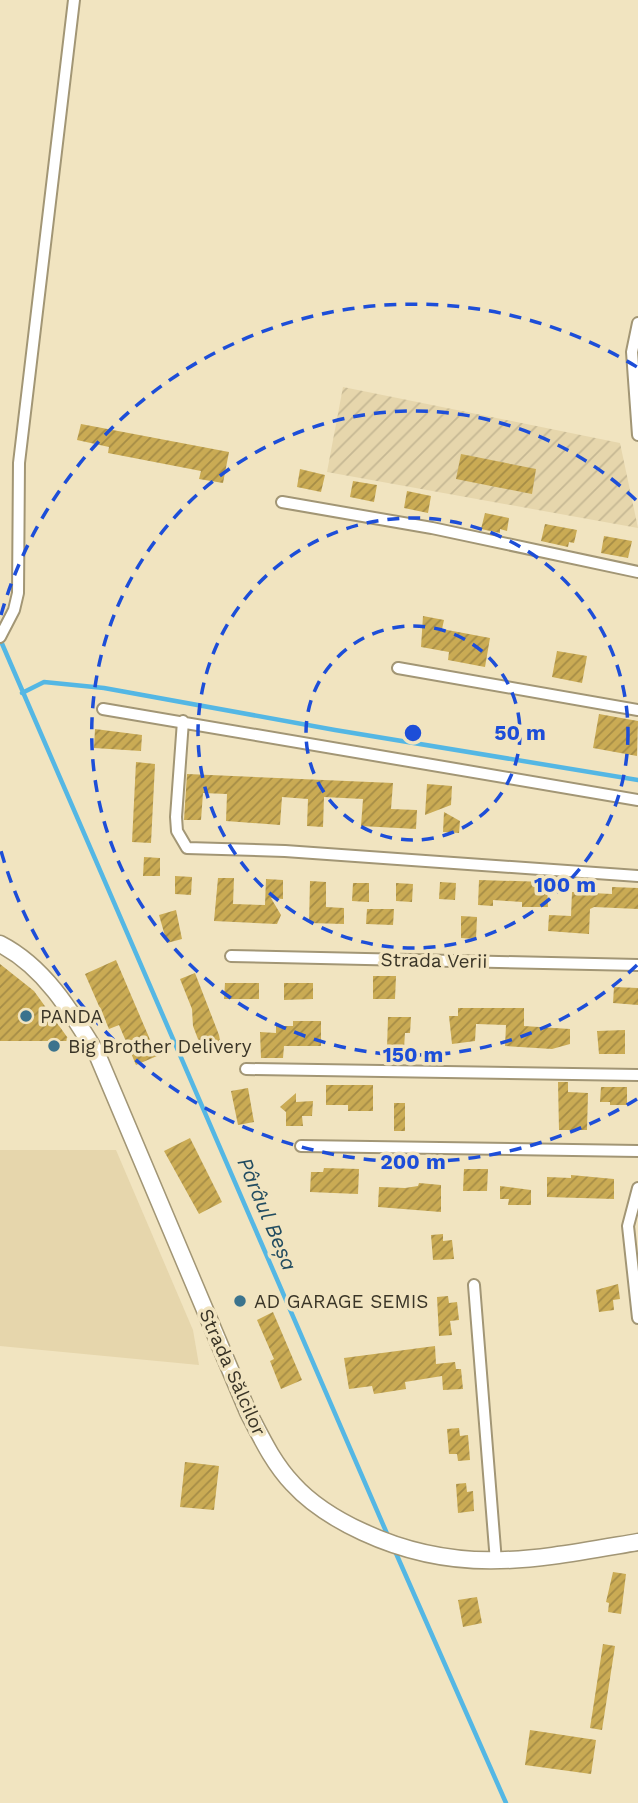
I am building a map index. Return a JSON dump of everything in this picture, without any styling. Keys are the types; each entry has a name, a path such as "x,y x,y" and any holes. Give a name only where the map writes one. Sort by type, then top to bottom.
{"main road":[{"name":"Strada Sălcilor","path":"0,944 40,974 71,1012 97,1054 248,1412 269,1452 293,1484 342,1522 385,1542 432,1557 496,1562 531,1560 638,1542"}],"street":[{"path":"0,637 14,610 18,593 19,463 74,0"},
{"path":"638,323 632,352 638,435"},
{"path":"282,502 432,528 638,572"},
{"path":"398,668 638,709"},
{"path":"103,709 638,800"},
{"path":"183,721 176,817 177,831 187,848 285,851 638,876"},
{"name":"Strada Verii","path":"231,956 638,965"},
{"path":"246,1069 638,1075"},
{"path":"301,1146 638,1151"},
{"path":"638,1188 628,1226 638,1318"},
{"path":"474,1285 496,1562"}],"shaded area":[{"path":"343,387 620,443 638,528 327,472"},
{"path":"0,1150 116,1150 193,1330 199,1365 0,1346"}],"building":[{"path":"81,424 229,452 223,483 199,479 201,471 108,453 109,447 77,440"},
{"path":"461,454 536,469 532,494 456,479"},
{"path":"300,469 325,475 321,492 297,487"},
{"path":"353,481 377,485 374,502 350,497"},
{"path":"407,491 431,496 428,513 404,508"},
{"path":"485,513 509,518 507,531 500,529 500,533 481,529"},
{"path":"545,524 577,530 574,543 569,542 568,547 541,541"},
{"path":"604,536 632,541 628,558 601,553"},
{"path":"423,616 444,620 442,629 490,638 485,667 448,660 449,652 421,647"},
{"path":"557,651 587,656 582,683 552,677"},
{"path":"599,714 638,721 637,756 593,748"},
{"path":"95,729 142,735 141,751 94,748"},
{"path":"136,762 155,764 151,843 132,842"},
{"path":"187,774 393,783 391,809 417,810 416,829 361,826 363,799 324,797 323,827 307,826 308,799 282,797 280,825 226,821 227,794 203,793 201,820 184,820"},
{"path":"427,784 452,786 451,805 425,815"},
{"path":"444,812 460,821 459,833 443,832"},
{"path":"144,857 160,858 160,876 143,876"},
{"path":"175,876 192,877 191,895 175,894"},
{"path":"218,878 234,878 233,904 265,905 266,879 283,880 283,899 271,898 281,915 277,924 214,921"},
{"path":"479,880 547,882 548,907 522,907 522,902 493,900 493,906 478,905"},
{"path":"310,881 326,882 326,907 344,908 344,924 309,923"},
{"path":"440,882 456,883 455,900 439,899"},
{"path":"353,883 369,883 369,902 352,901"},
{"path":"396,883 413,884 412,902 396,901"},
{"path":"612,887 638,888 638,909 590,909 589,934 548,931 549,915 571,916 572,892 612,894"},
{"path":"367,909 394,909 393,925 366,924"},
{"path":"176,910 182,939 167,943 159,915"},
{"path":"461,916 477,917 476,939 461,938"},
{"path":"116,960 157,1056 136,1065 119,1025 109,1029 85,974"},
{"name":"PANDA","path":"0,964 34,991 70,1041 0,1041"},
{"path":"195,973 221,1046 201,1047 193,1026 192,1009 180,979"},
{"path":"373,976 396,976 395,999 373,999"},
{"path":"225,983 259,983 259,999 224,999"},
{"path":"284,983 313,983 313,999 284,1000"},
{"path":"614,987 638,988 638,1005 613,1003"},
{"path":"458,1008 524,1008 524,1026 570,1029 570,1044 552,1049 505,1046 506,1025 476,1024 475,1041 452,1044 449,1016 458,1016"},
{"path":"388,1017 411,1017 410,1033 405,1033 404,1048 387,1048"},
{"path":"293,1021 321,1021 321,1046 284,1046 283,1058 261,1058 260,1032 276,1033 276,1026 293,1026"},
{"path":"625,1030 625,1054 599,1054 597,1031"},
{"path":"558,1082 568,1082 568,1092 588,1093 587,1130 559,1130"},
{"path":"326,1085 373,1085 373,1111 348,1111 348,1105 326,1105"},
{"path":"601,1087 627,1087 627,1105 600,1102"},
{"path":"248,1088 254,1122 238,1125 231,1091"},
{"path":"296,1093 296,1102 313,1101 312,1116 302,1116 303,1126 286,1126 286,1112 280,1107"},
{"path":"394,1103 405,1103 405,1131 394,1131"},
{"path":"190,1138 222,1202 199,1214 164,1151"},
{"path":"324,1168 359,1169 358,1194 310,1192 311,1172 323,1172"},
{"path":"464,1169 488,1169 487,1191 463,1191"},
{"path":"571,1175 614,1179 614,1199 547,1197 547,1177 571,1178"},
{"path":"419,1183 441,1185 441,1212 378,1207 379,1187 405,1188 418,1186"},
{"path":"500,1186 531,1190 531,1205 508,1205 509,1199 500,1199"},
{"path":"443,1234 443,1241 452,1240 454,1259 433,1260 431,1235"},
{"path":"618,1284 620,1299 613,1300 614,1310 599,1312 596,1290"},
{"path":"448,1296 449,1303 457,1302 459,1320 450,1321 452,1335 439,1336 437,1297"},
{"path":"273,1312 302,1380 281,1389 270,1361 274,1359 257,1320"},
{"path":"435,1346 436,1364 455,1362 456,1369 461,1369 463,1389 443,1390 442,1376 405,1382 406,1389 374,1394 372,1386 349,1389 344,1358"},
{"path":"459,1428 460,1436 468,1435 470,1460 458,1461 457,1454 449,1454 447,1429"},
{"path":"185,1462 219,1466 214,1510 180,1507"},
{"path":"466,1483 467,1492 473,1491 474,1511 458,1513 456,1484"},
{"path":"613,1572 626,1574 621,1614 608,1612 609,1603 606,1602"},
{"path":"477,1597 482,1623 463,1627 458,1600"},
{"path":"603,1644 615,1646 602,1730 590,1728"},
{"path":"530,1730 596,1740 591,1774 525,1765"}],"waterway":[{"name":"Pârâul Beșa","path":"0,639 388,1536"},
{"path":"22,693 44,682 104,688 335,730 638,780"},
{"name":"Pârâul Beșa","path":"395,1551 506,1803"}],"place":[{"name":"PANDA","path":"26,1016"},
{"name":"Big Brother Delivery","path":"54,1046"},
{"name":"AD GARAGE SEMIS","path":"240,1301"}]}
